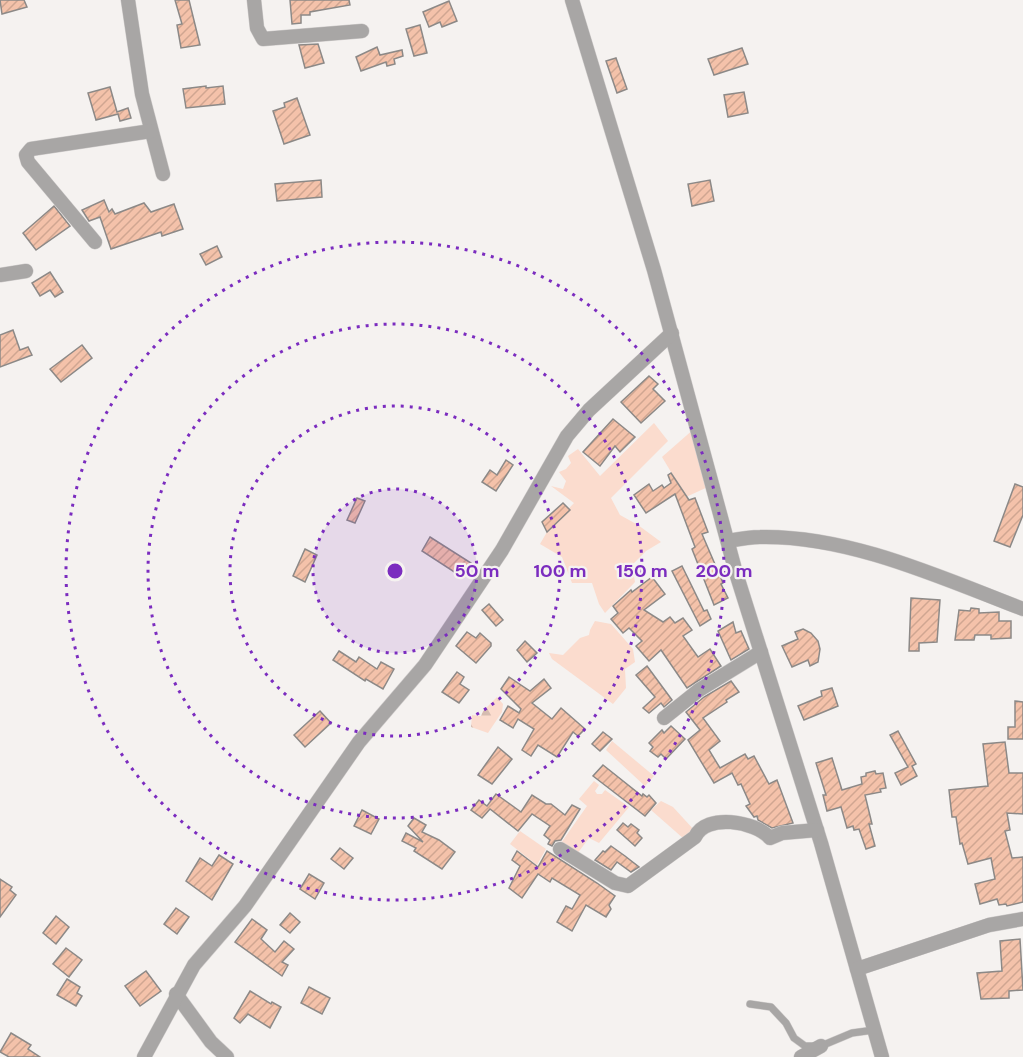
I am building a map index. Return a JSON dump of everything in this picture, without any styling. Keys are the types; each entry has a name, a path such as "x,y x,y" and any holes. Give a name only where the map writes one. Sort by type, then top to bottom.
{"street":[{"path":"128,0 142,94 163,174"},
{"path":"254,0 257,28 263,39 362,31"},
{"path":"572,0 672,333 728,541 817,830 882,1057"},
{"path":"95,242 28,162 26,155 31,149 151,131"},
{"path":"0,275 26,271"},
{"path":"144,1057 176,994 194,965 245,906 359,742 425,665 502,550 567,436 597,403 672,333"},
{"path":"728,541 760,537 797,539 858,550 950,580 1023,609"},
{"path":"664,718 699,690 761,652"},
{"path":"560,849 615,883 628,886 695,837 698,830 708,825 719,822 742,823 763,829 770,838 782,833 817,830"},
{"path":"857,969 989,925 1023,919"},
{"path":"176,994 211,1042 227,1057"},
{"path":"801,1057 821,1047"}],"lane":[{"path":"750,1004 771,1007 786,1023 794,1038 805,1046 821,1047 852,1034 874,1030"}],"green space":[{"path":"654,423 668,441 611,498 620,515 661,542 646,551 632,565 635,582 605,613 599,604 592,583 572,583 562,557 540,544 547,532 574,503 551,486 563,489 566,481 559,472 571,463 568,456 578,449 600,476"},
{"path":"695,428 710,486 686,497 662,457"},
{"path":"595,621 611,624 633,649 635,662 625,669 626,688 613,704 552,659 549,653 563,655 580,638 589,635"},
{"path":"497,697 503,704 502,712 488,733 471,727 472,715 481,716"},
{"path":"612,741 654,776 645,786 606,750"},
{"path":"594,781 599,785 595,791 597,794 602,794 605,790 629,807 599,843 589,838 577,854 561,843 587,806 579,799"},
{"path":"661,801 673,807 695,831 684,839 651,810"},
{"path":"520,831 546,849 537,865 510,844"}],"building":[{"path":"0,0 24,0 27,7 2,14"},
{"path":"175,0 189,0 200,45 181,48 177,25 182,24"},
{"path":"290,0 349,0 350,5 310,12 310,15 301,15 301,23 292,24"},
{"path":"449,1 457,21 442,27 440,22 429,27 423,12"},
{"path":"420,25 427,53 414,56 406,29"},
{"path":"318,44 324,63 305,68 299,45"},
{"path":"377,47 380,55 402,50 403,56 394,59 395,64 387,66 386,62 361,71 356,57"},
{"path":"742,48 748,64 714,75 708,59"},
{"path":"616,58 627,89 617,93 606,61"},
{"path":"206,86 206,88 223,86 225,104 186,108 183,89"},
{"path":"110,87 117,112 128,108 131,118 120,121 118,114 96,120 88,93"},
{"path":"744,92 748,113 728,117 724,95"},
{"path":"297,98 310,135 284,144 273,111 285,107 284,103"},
{"path":"321,180 322,197 277,201 275,184"},
{"path":"710,180 714,201 692,206 688,184"},
{"path":"104,200 109,212 112,209 115,214 144,203 151,212 174,204 183,229 162,236 161,232 111,249 100,217 89,221 82,210"},
{"path":"54,206 70,226 36,250 23,233"},
{"path":"217,246 222,257 206,265 200,254"},
{"path":"50,272 63,292 55,297 50,290 40,296 32,283"},
{"path":"13,330 20,350 28,347 32,355 0,367 0,335"},
{"path":"82,345 92,358 61,382 50,369"},
{"path":"649,376 658,384 653,389 665,401 641,423 621,402"},
{"path":"613,419 635,437 620,452 615,446 600,466 583,452"},
{"path":"506,460 513,465 496,491 482,482 490,470 497,475"},
{"path":"671,473 689,500 695,498 708,532 702,534 728,598 714,605 692,549 695,547 675,494 646,513 634,495 649,484 653,491 662,485 664,488 671,483 668,475"},
{"path":"1015,484 1023,487 1023,515 1010,547 994,541"},
{"path":"357,498 365,501 355,523 347,520"},
{"path":"563,503 570,510 547,532 542,522"},
{"path":"430,537 471,563 462,577 422,551"},
{"path":"305,549 317,555 305,582 293,576"},
{"path":"682,566 704,611 707,610 711,619 700,626 672,571"},
{"path":"652,577 665,594 644,610 663,622 670,617 675,623 683,618 692,630 683,636 698,657 710,649 721,666 687,688 661,650 649,661 636,646 642,641 629,628 623,633 611,619 618,613 613,606 631,590 632,592"},
{"path":"911,598 940,600 937,642 919,643 919,651 909,651"},
{"path":"489,604 503,620 496,626 482,610"},
{"path":"971,608 979,609 979,613 999,612 999,621 1011,621 1011,638 991,639 991,635 975,635 974,640 955,640 959,610 970,611"},
{"path":"733,622 736,633 741,631 749,649 731,660 718,631"},
{"path":"803,629 811,633 818,641 820,649 818,662 810,666 808,660 792,667 782,646 798,639 795,632"},
{"path":"467,632 476,638 480,633 491,643 476,663 456,646"},
{"path":"525,641 537,653 527,662 517,650"},
{"path":"339,651 356,662 359,657 377,669 381,662 394,669 383,689 366,679 365,681 333,660"},
{"path":"647,666 672,700 664,707 661,703 649,713 643,708 655,697 636,675"},
{"path":"457,672 464,677 460,684 469,690 459,703 442,692"},
{"path":"509,677 530,691 544,679 551,688 532,703 552,719 561,708 585,729 578,736 573,732 557,757 538,745 531,756 522,750 534,729 518,719 513,728 500,720 508,706 519,713 521,709 501,689"},
{"path":"731,681 739,692 703,718 720,741 709,750 720,768 745,754 748,759 754,756 769,784 777,780 793,823 772,828 758,820 757,816 754,817 746,806 750,804 741,784 738,785 732,773 714,783 688,740 700,730 686,712 704,697"},
{"path":"832,688 838,706 804,720 798,706 822,696 821,691"},
{"path":"1015,701 1023,702 1023,739 1008,739 1008,727 1015,727"},
{"path":"320,711 331,723 305,747 294,735"},
{"path":"671,726 685,739 666,759 661,754 658,757 650,751 653,747 649,743 662,730 664,733"},
{"path":"898,731 916,764 912,766 917,776 901,785 895,773 908,767 890,735"},
{"path":"603,732 612,739 600,751 592,744"},
{"path":"1005,742 1009,773 1023,773 1023,814 1007,813 1010,830 1005,831 1012,858 1023,857 1023,902 1007,906 1006,904 999,905 997,899 980,904 975,884 995,879 991,858 968,864 962,843 960,844 956,817 952,817 949,790 988,786 983,744"},
{"path":"498,747 512,759 492,784 478,775"},
{"path":"832,758 842,790 862,784 861,777 866,776 866,773 875,771 876,774 883,773 886,788 880,789 881,792 865,795 875,846 866,849 859,829 854,830 853,826 847,828 841,807 827,811 823,795 826,795 816,763"},
{"path":"603,765 642,796 643,794 647,797 649,795 656,803 645,816 593,776"},
{"path":"496,794 521,812 532,795 546,804 551,804 565,815 572,805 580,809 561,840 555,841 552,846 548,844 550,840 544,835 550,826 532,814 518,831 490,809 482,818 471,810 479,800 487,806"},
{"path":"362,810 379,819 371,834 354,826"},
{"path":"414,818 426,825 422,832 439,840 455,852 442,869 414,851 416,848 402,841 406,833 423,842 408,826"},
{"path":"623,823 628,827 631,824 639,830 637,833 642,838 635,846 617,830"},
{"path":"611,846 639,867 631,872 617,862 611,870 595,860"},
{"path":"340,848 353,858 344,869 331,859"},
{"path":"517,851 538,867 547,851 615,896 609,905 611,909 606,917 586,905 572,931 557,922 566,906 572,909 580,895 552,878 550,882 538,874 522,898 509,888 520,866 512,860"},
{"path":"219,855 233,864 212,900 186,881 200,858 212,866"},
{"path":"309,874 324,883 315,899 300,889"},
{"path":"0,879 12,887 10,890 16,895 0,917"},
{"path":"176,908 189,917 177,934 164,924"},
{"path":"290,913 300,922 290,933 280,925"},
{"path":"56,916 69,927 56,944 43,933"},
{"path":"252,919 267,930 261,939 275,952 284,941 294,949 282,962 288,965 282,976 235,942"},
{"path":"1020,939 1023,990 1009,991 1009,998 981,999 977,973 1002,971 1000,941"},
{"path":"66,948 82,960 69,977 53,964"},
{"path":"146,971 161,991 140,1006 125,986"},
{"path":"67,979 80,987 77,993 82,996 76,1006 57,995"},
{"path":"309,987 330,998 322,1014 301,1003"},
{"path":"250,991 271,1004 272,1002 281,1007 270,1028 248,1014 240,1023 234,1018"},
{"path":"11,1033 31,1045 28,1049 40,1057 9,1057 0,1052"}]}
